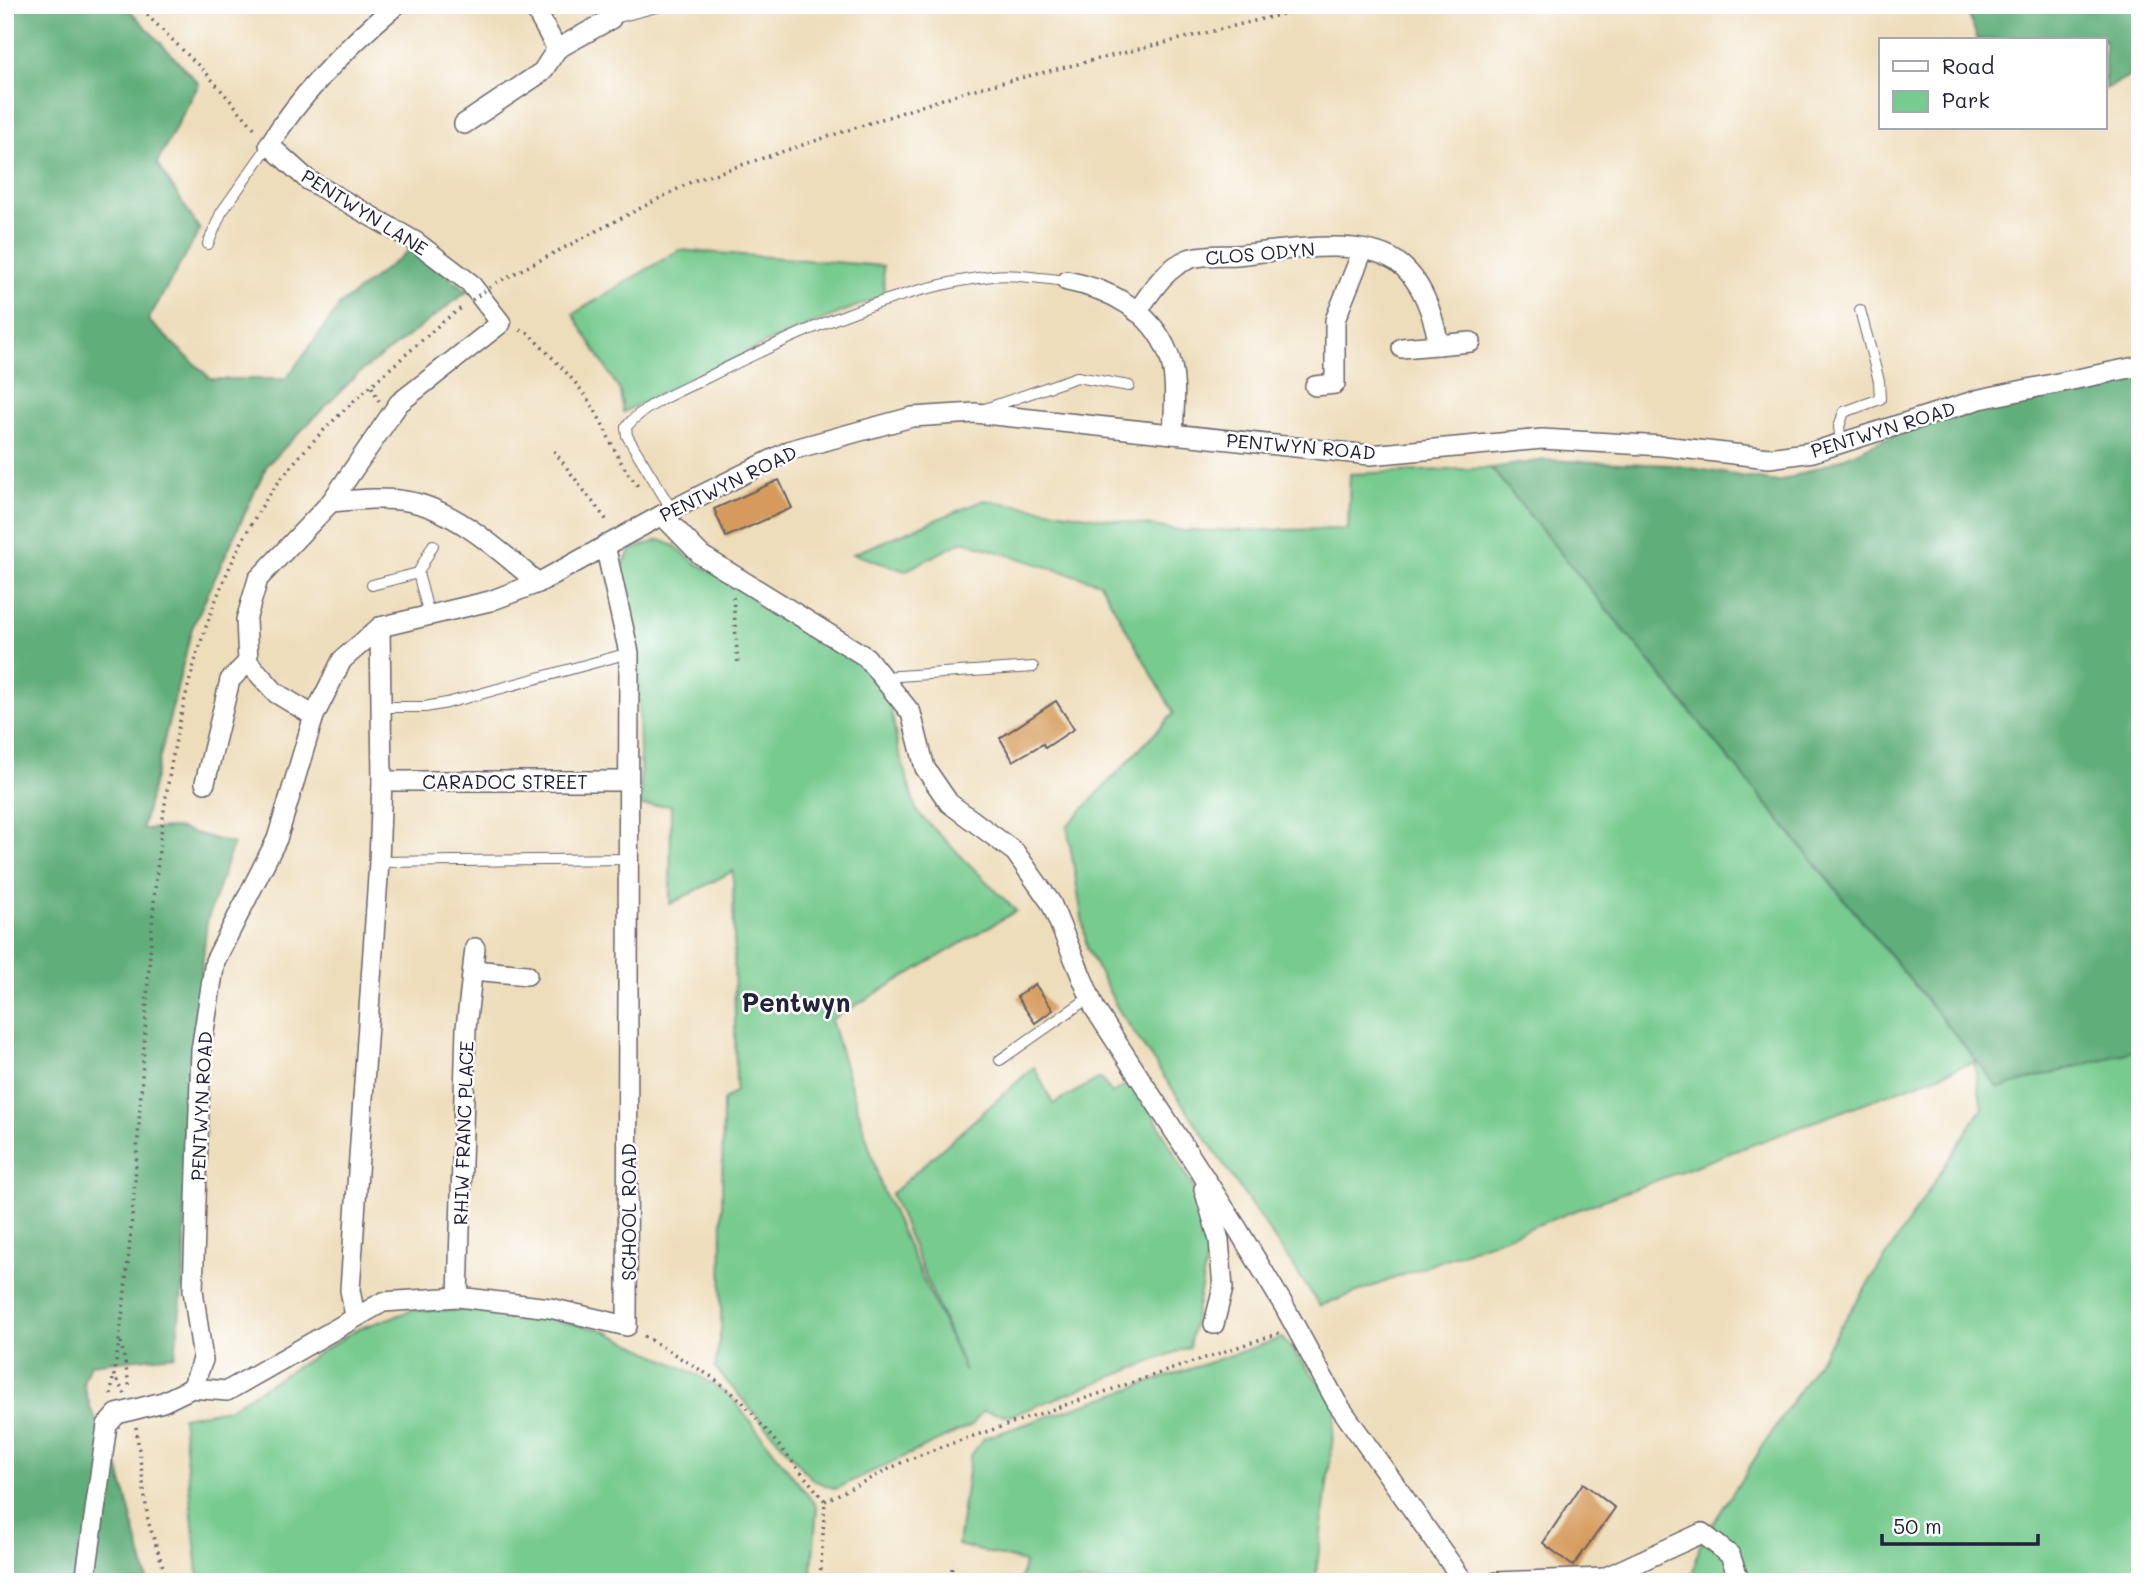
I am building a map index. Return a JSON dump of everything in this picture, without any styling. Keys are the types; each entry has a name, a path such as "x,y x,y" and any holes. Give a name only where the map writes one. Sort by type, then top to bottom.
{"street":[{"path":"269,145 280,127 354,41 396,5"},
{"path":"533,5 557,49"},
{"path":"464,124 542,72 557,49 611,19"},
{"name":"PENTWYN LANE","path":"269,145 308,180 416,242 470,283 502,323"},
{"name":"CLOS ODYN","path":"1137,312 1165,274 1190,259 1308,249 1373,251 1396,261 1412,278 1432,310 1439,345"},
{"path":"1315,386 1335,384 1335,320 1363,250"},
{"path":"1066,281 1097,287 1124,301 1149,322 1169,354 1174,393 1173,434"},
{"path":"314,716 276,693 248,662 246,620 258,579 331,502 399,403 502,323"},
{"path":"1402,348 1471,342"},
{"name":"PENTWYN ROAD","path":"192,1388 203,1360 192,1290 201,1050 215,961 277,839 314,716 342,660 380,627 490,601 538,583 667,512 791,450 912,417 975,413 1370,455 1542,439 1663,446 1769,458 1813,452 1980,399 2140,366"},
{"path":"331,502 408,501 448,516 490,542 538,583"},
{"path":"667,512 701,555 866,657 911,713 925,768 949,803 1015,852 1051,903 1090,997 1237,1228 1337,1403 1464,1582"},
{"name":"SCHOOL ROAD","path":"612,541 629,653 628,1325"},
{"path":"355,1316 350,1290 382,781 380,627"},
{"path":"205,782 230,680 248,662"},
{"name":"CARADOC STREET","path":"382,781 627,781"},
{"name":"RHIW FRANC PLACE","path":"458,1297 466,1028 475,948"},
{"path":"473,970 527,975"},
{"path":"1152,1095 1151,1108 1206,1192 1219,1240 1223,1288 1214,1324"},
{"path":"85,1582 107,1425 117,1414 163,1402 192,1388 227,1391 383,1302 458,1297 550,1308 628,1325"},
{"path":"1496,1582 1604,1578 1702,1533 1730,1555 1740,1582"}],"lane":[{"path":"611,19 664,5"},
{"path":"208,244 221,213 269,145"},
{"path":"667,512 627,436 626,427 632,419 673,394 742,360 901,296 994,276 1066,281"},
{"path":"1841,443 1839,427 1844,412 1876,403 1880,399 1879,381 1860,310"},
{"path":"975,413 1077,377 1129,386"},
{"path":"429,615 418,573 433,545"},
{"path":"372,585 418,573"},
{"path":"382,707 436,705 629,653"},
{"path":"882,677 1033,667"},
{"path":"379,862 629,859"},
{"path":"1000,1060 1090,997"}],"path":[{"path":"137,5 207,74 269,145"},
{"path":"143,11 152,5"},
{"path":"134,1409 114,1376 120,1337 153,892 171,761 205,627 252,522 304,450 441,323 494,284 567,243 693,181 967,92 1320,5"},
{"path":"502,323 528,333 570,377 597,415 620,466 667,512"},
{"path":"554,451 612,541"},
{"path":"738,665 732,598 740,578"},
{"path":"628,1325 712,1377 741,1400 825,1501 820,1582"},
{"path":"825,1501 903,1462 941,1447 1295,1328"},
{"path":"120,1337 134,1409 148,1521 168,1582"},
{"path":"951,1568 952,1582"}],"green space":[{"path":"5,5 125,5 199,84 157,163 200,230 148,320 211,379 286,379 340,305 412,248 468,291 358,374 267,465 192,628 142,829 177,828 233,844 207,921 184,1132 185,1266 175,1355 90,1364 83,1382 91,1410 118,1465 148,1582 5,1582"},
{"path":"1965,5 2140,5 2140,72 2106,89 2106,38 1977,38"},
{"path":"679,250 883,266 884,295 764,344 623,412 620,391 573,314"},
{"path":"2140,375 2140,1049 1999,1088 1491,468 1545,460 1672,465 1778,482 1841,459 1902,431 2072,387"},
{"path":"1491,468 1998,1087 2140,1049 2140,1582 1690,1582 1701,1542 1982,1108 1974,1062 1320,1306 1118,1009 1087,948 1067,826 1174,713 1100,583 963,541 905,571 853,554 984,500 1184,531 1348,529 1350,474"},
{"path":"659,540 675,546 694,562 848,647 888,691 898,749 917,812 1016,911 831,1020 882,1189 965,1371 891,1194 1034,1067 1053,1104 1100,1078 1112,1093 1134,1080 1200,1200 1209,1248 1189,1347 1010,1416 983,1411 972,1425 835,1489 813,1480 715,1368 721,1329 723,1101 736,1091 733,871 670,904 671,805 641,806 638,650 619,572 631,550"},
{"path":"413,1310 511,1311 603,1330 700,1376 732,1398 817,1507 811,1582 199,1582 182,1417 228,1409 358,1329"},
{"path":"1282,1338 1337,1403 1315,1582 1020,1582 1024,1562 958,1545 970,1457 984,1438"}],"building":[{"path":"779,480 792,508 726,537 714,509"},
{"path":"1056,701 1074,729 1045,748 1043,744 1013,761 1000,738"},
{"path":"1035,984 1053,1010 1035,1023 1017,997"},
{"path":"1583,1483 1615,1508 1573,1566 1543,1543"}],"district":[{"name":"Pentwyn","path":"796,1002"}]}
